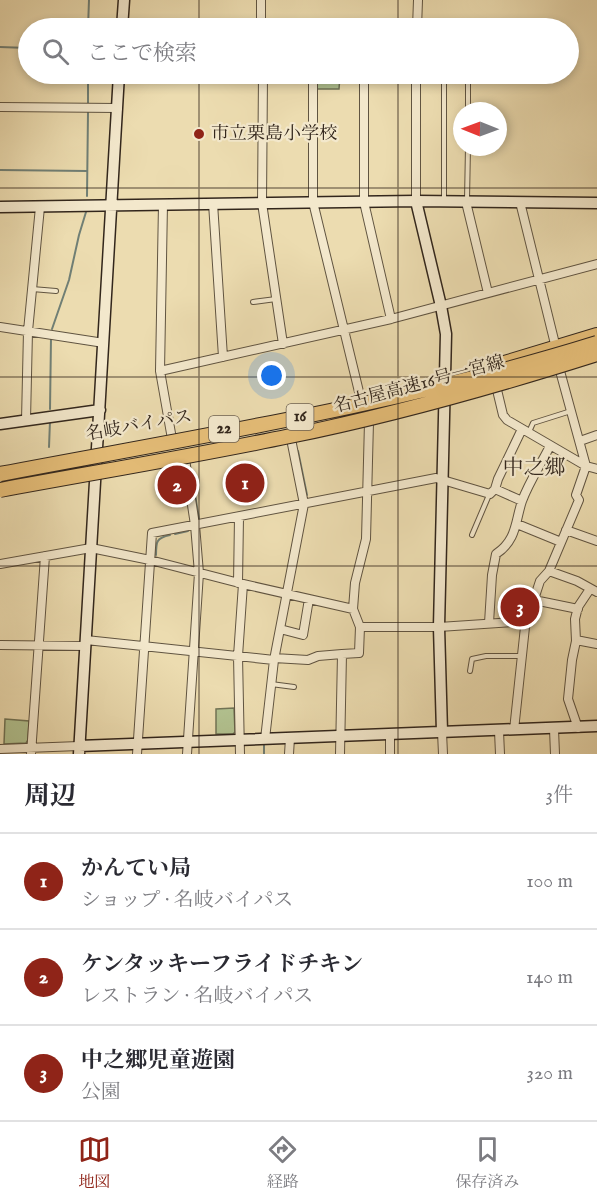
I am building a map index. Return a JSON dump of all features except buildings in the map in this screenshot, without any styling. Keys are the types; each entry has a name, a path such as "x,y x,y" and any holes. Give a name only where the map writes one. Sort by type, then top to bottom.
{"highway":[{"name":"名岐バイパス","path":"0,469 172,439 361,400 446,381 597,336"},
{"name":"名古屋高速16号一宮線","path":"0,474 329,411 454,382 597,343"},
{"name":"名古屋高速16号一宮線","path":"0,490 258,442 417,406 597,354"},
{"name":"22","path":"0,490 291,439 444,404 597,360"},
{"path":"446,381 455,391 490,392"},
{"path":"361,400 379,398 416,402 435,400 444,404"},
{"path":"0,484 123,459 231,441 258,442"}],"street":[{"path":"122,18 123,0"},
{"path":"261,0 261,18"},
{"path":"417,18 418,0"},
{"path":"79,750 118,84"},
{"path":"262,84 262,203 283,344"},
{"path":"313,84 313,202 361,400"},
{"path":"364,84 364,202 391,319"},
{"path":"416,84 416,201 446,334 439,627 443,754"},
{"path":"0,107 117,108"},
{"path":"0,207 416,201 597,203"},
{"path":"467,202 488,293"},
{"path":"520,202 556,348"},
{"path":"213,203 223,357"},
{"path":"163,204 160,371 172,439"},
{"path":"26,420 28,331 40,207"},
{"path":"160,371 344,331 597,264"},
{"path":"0,327 104,343"},
{"path":"514,730 527,621 540,580 549,571 579,500 576,495 586,466 560,371"},
{"path":"490,392 505,418 586,466 597,469"},
{"path":"0,424 100,410"},
{"path":"0,645 39,646 86,643 308,660 318,656 358,653 360,627 353,609 355,583 366,539 369,422"},
{"path":"492,492 525,431"},
{"path":"580,441 597,435"},
{"path":"265,739 274,659 304,504 291,439"},
{"path":"489,623 496,554 505,548 517,524 522,501 550,446"},
{"path":"185,459 195,525 199,573 187,754"},
{"path":"138,749 152,533 436,478 522,501"},
{"path":"239,517 240,754"},
{"path":"517,524 561,542"},
{"path":"566,530 597,541"},
{"path":"0,564 91,548 353,609"},
{"path":"31,751 45,556"},
{"path":"549,571 577,581 594,591 578,609 575,620 576,640 568,699 578,728"},
{"path":"280,629 303,635 309,599"},
{"path":"534,600 578,609"},
{"path":"360,627 439,627 527,621"},
{"path":"576,640 597,644"},
{"path":"340,754 342,654"},
{"path":"0,748 31,751 138,749 188,742 597,726"},
{"path":"554,729 555,754"},
{"path":"499,730 500,754"},
{"path":"390,734 390,754"},
{"path":"289,754 290,738"}],"lane":[{"path":"444,84 444,202"},
{"path":"468,84 468,102"},
{"path":"467,202 468,156"},
{"path":"32,289 56,291"},
{"path":"253,302 276,299"},
{"path":"525,431 533,423 572,411"},
{"path":"472,535 492,492"},
{"path":"470,671 472,659 486,656 522,656"},
{"path":"271,684 294,687"}],"green space":[{"path":"317,84 339,84 339,89 317,89"},
{"path":"512,592 533,595 526,620 510,621"},
{"path":"234,708 235,732 216,734 216,709"},
{"path":"5,719 29,721 26,743 4,744"}],"waterway":[{"path":"88,18 89,0"},
{"path":"0,47 18,48"},
{"path":"88,84 88,104"},
{"path":"87,196 88,112"},
{"path":"0,170 87,171"},
{"path":"52,329 69,280 86,212"},
{"path":"50,409 51,338"},
{"path":"49,447 50,421"},
{"path":"298,451 307,495"},
{"path":"191,470 199,519"},
{"path":"175,534 188,531"},
{"path":"156,555 158,541 170,535"},
{"path":"264,745 264,754"}],"place":[{"name":"市立栗島小学校","path":"199,134"},
{"name":"かんてい局","path":"245,483"},
{"name":"ケンタッキーフライドチキン","path":"177,485"},
{"name":"中之郷児童遊園","path":"520,607"}],"district":[{"name":"中之郷","path":"534,468"}]}
